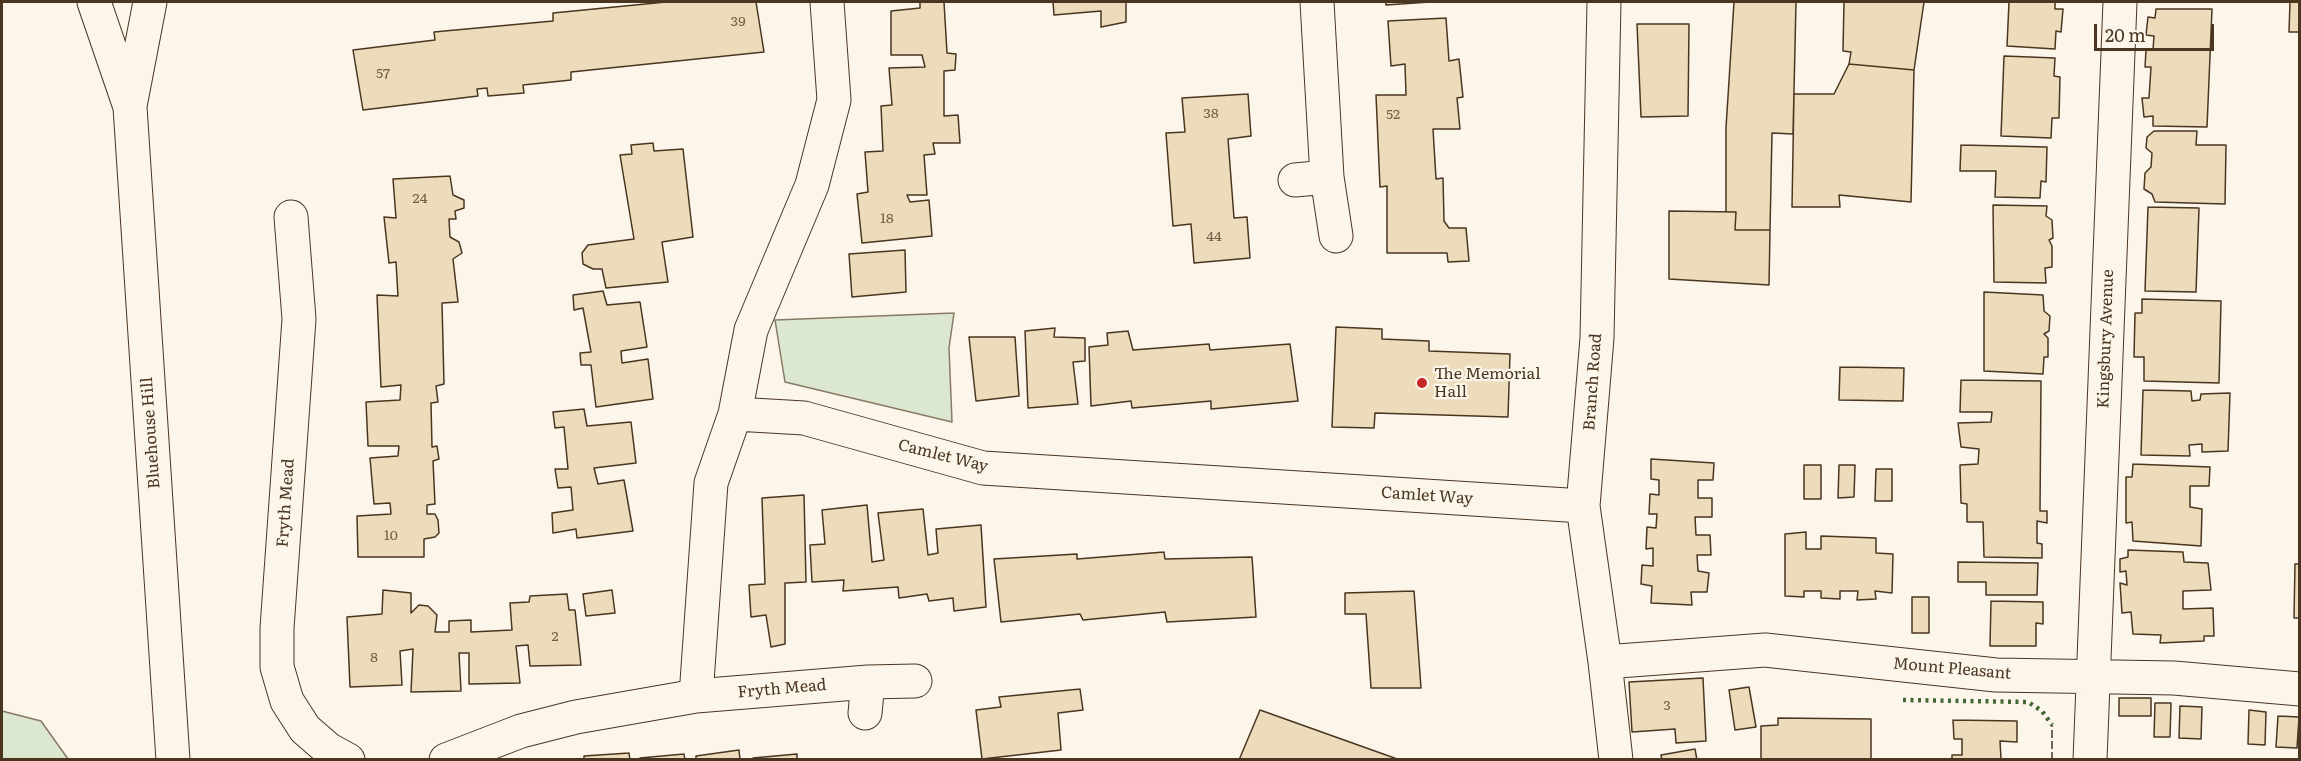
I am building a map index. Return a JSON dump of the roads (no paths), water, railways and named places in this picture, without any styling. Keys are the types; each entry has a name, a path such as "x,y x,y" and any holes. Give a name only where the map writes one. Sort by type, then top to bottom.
{"street":[{"name":"Bluehouse Hill","path":"94,2 130,107"},
{"name":"Bluehouse Hill","path":"150,2 130,107 173,759"},
{"path":"696,696 711,483 735,414 751,330 812,185 834,100 827,2"},
{"path":"1317,2 1311,178 1336,236"},
{"name":"Branch Road","path":"1604,2 1597,338 1583,506 1616,759"},
{"name":"Kingsbury Avenue","path":"2090,759 2120,2"},
{"name":"Fryth Mead","path":"291,217 281,272 299,319 277,628 278,667 287,701 305,729 328,749 348,759"},
{"name":"Camlet Way","path":"735,414 804,418 983,468 1583,506"},
{"name":"Mount Pleasant","path":"1605,662 1765,650 1996,675 2174,678 2300,689"},
{"name":"Fryth Mead","path":"446,759 520,731 576,717 696,696 867,697 915,681"}],"place":[{"name":"The Memorial Hall","path":"1422,383"}]}
